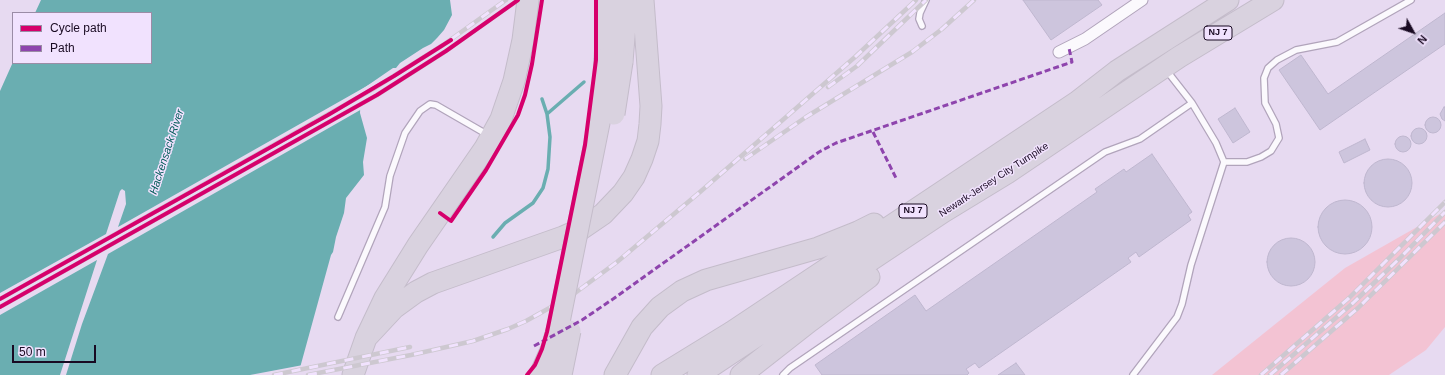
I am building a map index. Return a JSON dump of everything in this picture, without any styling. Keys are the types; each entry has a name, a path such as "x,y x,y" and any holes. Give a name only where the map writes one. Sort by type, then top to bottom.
{"highway":[{"path":"353,375 366,338 385,298 404,266 492,138 501,119 514,81 523,40 528,0"},
{"path":"561,375 610,134 614,60 607,27 607,0"},
{"path":"540,375 552,348 558,327 599,123 603,91 614,60 627,0"},
{"path":"366,338 394,308 416,292 437,282 572,233 595,220 610,208 623,193 634,177 642,158 648,141 650,124 651,106 643,0"},
{"name":"Newark-Jersey City Turnpike","path":"712,355 1077,102 1117,72 1228,0"},
{"name":"Newark-Jersey City Turnpike","path":"712,355 1007,173 1164,67 1273,0"},
{"path":"615,375 647,320 667,301 682,291 706,280 818,248 869,227 1072,94 1117,72"},
{"path":"741,375 810,321 948,220 1007,173"},
{"name":"NJ 7","path":"662,375 712,355"},
{"name":"NJ 7","path":"698,375 712,355"}],"street":[{"path":"1058,52 1085,39 1142,0"}],"lane":[{"path":"922,26 919,19 926,0"},
{"path":"1224,162 1247,162 1261,157 1272,151 1279,138 1276,124 1265,103 1264,78 1268,68 1277,60 1296,50 1337,42 1411,0"},
{"path":"1133,375 1177,317 1182,304 1191,265 1224,162 1216,143 1192,103 1164,67"},
{"path":"783,375 790,368 1084,166 1106,152 1140,139 1192,103"},
{"path":"338,317 385,207 390,176 405,133 420,111 430,104 436,105 492,138"}],"shaded area":[{"path":"1445,211 1445,327 1426,350 1389,375 1212,375 1345,268"}],"water":[{"name":"Hackensack River","path":"41,0 450,0 452,15 444,30 437,38 431,44 400,63 396,68 393,68 361,90 360,113 367,138 363,162 364,175 346,198 344,213 298,375 0,375 0,91 12,64 152,64 152,12 35,12"}],"pier":[{"path":"381,78 363,91 362,109 108,254 82,324 66,375 60,375 97,260 0,315 0,293 106,234 120,191 122,189 125,191 126,204 118,227"},
{"path":"303,365 300,375 250,375"}],"building":[{"path":"1023,0 1098,0 1102,5 1051,40"},
{"path":"1445,13 1445,44 1320,130 1279,70 1301,55 1328,94"},
{"path":"1444,107 1445,121 1442,119 1440,114"},
{"path":"1235,108 1250,132 1233,143 1218,119"},
{"path":"1433,117 1439,119 1441,125 1439,131 1433,133 1427,131 1425,125 1427,119"},
{"path":"1416,128 1422,128 1427,133 1425,142 1422,144 1416,144 1411,139 1411,133"},
{"path":"1403,136 1409,138 1411,144 1409,150 1403,152 1397,150 1395,144 1397,138"},
{"path":"1365,139 1370,150 1344,163 1339,152"},
{"path":"1152,154 1192,212 1188,215 1191,220 1139,257 1136,252 1128,258 1131,262 979,368 975,363 966,369 969,373 967,375 822,375 815,365 915,295 926,311 1097,192 1095,189 1124,169 1126,172"},
{"path":"1388,159 1397,161 1405,166 1410,174 1412,183 1410,192 1405,200 1397,205 1388,207 1379,205 1371,200 1366,192 1364,183 1366,174 1371,166 1379,161"},
{"path":"1345,200 1355,202 1364,208 1370,217 1372,227 1370,237 1364,246 1355,252 1345,254 1335,252 1326,246 1320,237 1318,227 1320,217 1326,208 1335,202"},
{"path":"1286,238 1296,238 1305,242 1311,248 1315,257 1315,267 1311,276 1305,282 1296,286 1286,286 1277,282 1271,276 1267,267 1267,257 1271,248 1277,242"},
{"path":"1016,363 1025,375 998,375"}],"waterway":[{"path":"547,114 584,82"},
{"path":"493,237 505,223 533,203 543,188 548,169 550,137 547,114 542,99"}],"railway":[{"path":"0,299 373,89 443,45 506,0"},
{"path":"0,307 377,95 446,51 518,0"},
{"path":"308,375 473,341 526,321 571,296 617,262 700,192 855,57 916,0"},
{"path":"828,87 857,66 926,0"},
{"path":"745,159 806,117 912,52 942,29 974,0"},
{"path":"1261,375 1349,298 1445,202"},
{"path":"1270,375 1353,303 1445,212"},
{"path":"1281,375 1358,308 1445,222"},
{"path":"274,375 410,347"}],"marked path":[{"path":"534,346 582,320 613,299 819,152 836,143 1072,62 1069,48"},
{"path":"873,132 897,180"}],"cycle path":[{"path":"0,307 377,95 446,51 518,0"},
{"path":"440,213 451,221 486,170 518,115 525,95 532,64 542,0"},
{"path":"527,375 535,365 547,332 585,145 596,60 596,0"},
{"path":"0,299 328,115 451,40"}]}
